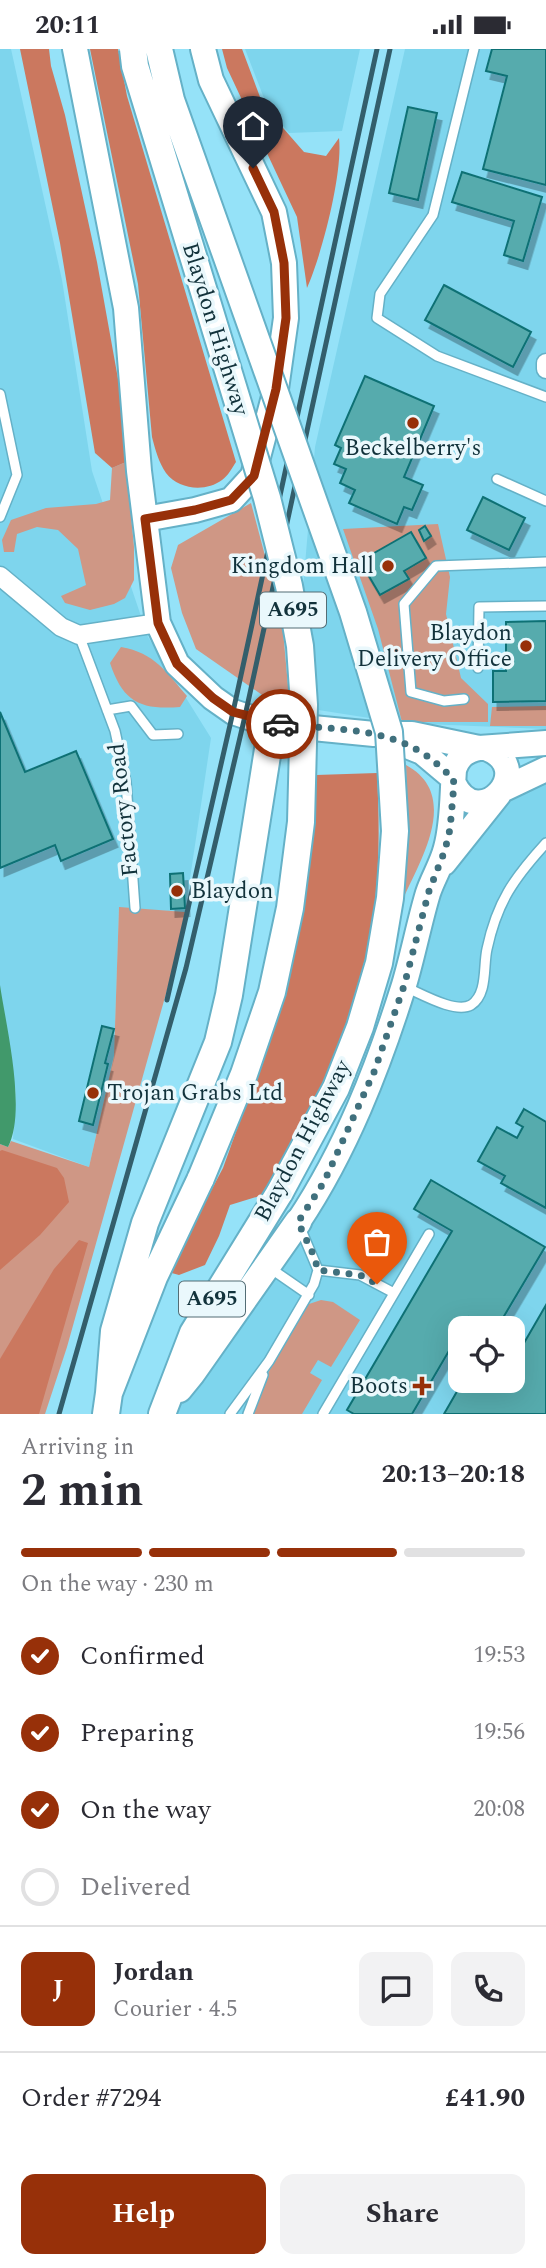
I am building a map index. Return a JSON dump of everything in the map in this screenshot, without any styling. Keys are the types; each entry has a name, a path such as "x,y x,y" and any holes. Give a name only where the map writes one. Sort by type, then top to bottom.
{"main road":[{"path":"75,49 126,308 145,519 158,623 177,664 213,698 233,712 272,724 374,734 412,734 494,751 505,764 507,772 502,791 439,869"},
{"name":"Blaydon Highway","path":"108,1404 154,1276 201,1178 244,1074 275,980 290,908 301,823 304,705 300,646 289,586 267,498 135,66 133,49"},
{"name":"Blaydon Highway","path":"159,49 171,100 353,612 389,732 395,831 390,898 379,963 360,1027 336,1088 280,1192 193,1333 162,1411"},
{"path":"145,519 231,500 254,476 276,389 286,318 284,263 274,212 211,81 203,49"},
{"path":"108,1404 114,1331 145,1223 218,1042 229,995 272,724"},
{"path":"374,734 422,752 454,781 458,792 474,802 492,800 502,791 546,769"},
{"path":"162,1411 192,1373 298,1222 324,1182 355,1115 374,1072 404,986 429,891 439,869 450,829 457,761 462,754 482,748 546,743"}],"street":[{"path":"546,363 546,369"},
{"path":"0,576 61,627 79,635 158,623"}],"lane":[{"path":"474,49 433,215 380,294 377,318 437,356 546,397"},
{"path":"0,394 17,475 0,517"},
{"path":"497,479 546,501"},
{"path":"464,699 444,701 411,692 404,604 436,566 546,562"},
{"path":"478,668 479,607 546,606"},
{"name":"Factory Road","path":"79,635 116,731 126,782 135,908"},
{"path":"107,710 131,706 153,735 178,734"},
{"path":"404,986 448,1005 471,1005 481,994 486,951 504,896 518,873 546,843"},
{"path":"230,1414 269,1361 309,1295 318,1270 298,1222"},
{"path":"323,1414 429,1234"},
{"path":"267,1266 309,1295"},
{"path":"318,1270 360,1275 394,1293"},
{"path":"248,1414 269,1361"}],"shaded area":[{"path":"0,49 11,49 62,280 92,471 148,637 211,738 185,912 119,908 114,1056 89,1167 13,1139 16,1093 0,988"},
{"path":"20,49 49,49 65,115 97,262 120,390 126,462 112,468 95,453 60,243"},
{"path":"90,49 118,49 127,96 236,462 230,472 216,484 201,488 185,486 171,479 161,465 153,442 138,284"},
{"path":"222,49 242,49 263,105 304,152 326,156 339,138 338,171 330,213 307,288 297,217 227,68"},
{"path":"245,49 360,49 342,131 289,133 267,106"},
{"path":"405,49 546,49 546,729 401,723 293,706 315,447"},
{"path":"126,462 134,547 134,580 125,598 114,604 90,610 65,603 61,596 86,585 78,549 58,530 37,527 17,534 14,552 4,552 2,540 11,520 46,508 96,504 110,500 112,468"},
{"path":"251,503 282,620 290,708 268,699 196,649 182,613 171,568 178,545"},
{"path":"438,524 450,577 446,614 461,678 488,704 488,722 402,722 378,629 343,529"},
{"path":"121,647 143,654 166,672 187,696 180,707 144,705 127,695 110,663"},
{"path":"546,706 546,726 490,726 492,707"},
{"path":"406,765 422,778 431,793 434,810 426,847 403,899 408,839"},
{"path":"546,769 546,1414 162,1414 324,1182 429,891 470,833"},
{"path":"377,773 378,869 370,937 361,975 335,1054 301,1129 263,1195 230,1205 205,1265 179,1275 168,1272 223,1168 278,1015 294,950 312,850 316,775"},
{"path":"119,907 185,912 174,965 67,1347 45,1414 0,1414 0,1144 8,1147 11,1141 89,1167 114,1056"},
{"path":"0,985 15,1091 16,1112 8,1147 0,1144"},
{"path":"0,1151 57,1168 64,1178 69,1202 40,1235 0,1270"},
{"path":"79,1240 88,1243 39,1414 0,1414 0,1359 54,1269"},
{"path":"321,1300 333,1302 360,1320 331,1367 318,1360 310,1373 322,1380 302,1414 248,1414 303,1306"}],"building":[{"path":"492,49 546,49 546,185 483,169 507,76 486,71"},
{"path":"408,107 437,113 418,200 389,193"},
{"path":"462,172 542,197 523,261 504,255 514,221 452,202"},
{"path":"444,285 531,332 513,367 425,320"},
{"path":"365,376 434,406 404,477 423,485 412,510 404,507 397,524 349,503 355,490 340,483 346,469 334,464 341,448 335,445"},
{"path":"483,497 525,518 509,550 467,530"},
{"path":"425,526 431,536 424,541 419,530"},
{"name":"Kingdom Hall","path":"411,532 426,558 404,571 409,579 380,595 360,561"},
{"name":"Blaydon Delivery Office","path":"546,621 546,701 493,702 493,671 506,671 506,622"},
{"path":"0,712 25,772 76,751 113,839 61,861 55,845 0,868"},
{"name":"Blaydon","path":"183,873 185,908 171,909 170,874"},
{"name":"Trojan Grabs Ltd","path":"102,1026 114,1029 93,1125 79,1121"},
{"path":"524,1109 546,1122 546,1208 501,1183 505,1176 478,1161 497,1127 517,1138 523,1127 516,1123"},
{"path":"431,1180 545,1247 504,1316 448,1316 448,1352 412,1414 354,1414 347,1410 452,1231 414,1209"},
{"path":"546,1305 546,1414 444,1414 456,1393 525,1393 525,1341"}],"railway":[{"path":"167,1000 233,712 377,49"},
{"path":"59,1414 186,968 245,716 390,49"}],"way so far":[{"path":"281,724 374,734 422,752 453,778 452,816 445,850 429,891 404,986 374,1072 324,1182 298,1222 318,1270 360,1275 377,1284"}],"place":[{"name":"Beckelberry's","path":"413,423"},
{"name":"Kingdom Hall","path":"388,566"},
{"name":"Blaydon Delivery Office","path":"526,646"},
{"name":"Blaydon","path":"177,891"},
{"name":"Trojan Grabs Ltd","path":"93,1093"},
{"name":"Boots","path":"422,1386"}],"route":[{"path":"253,168 274,212 284,263 286,318 276,389 254,476 231,500 145,519 158,623 177,664 213,698 233,712 272,724 281,724"}]}
